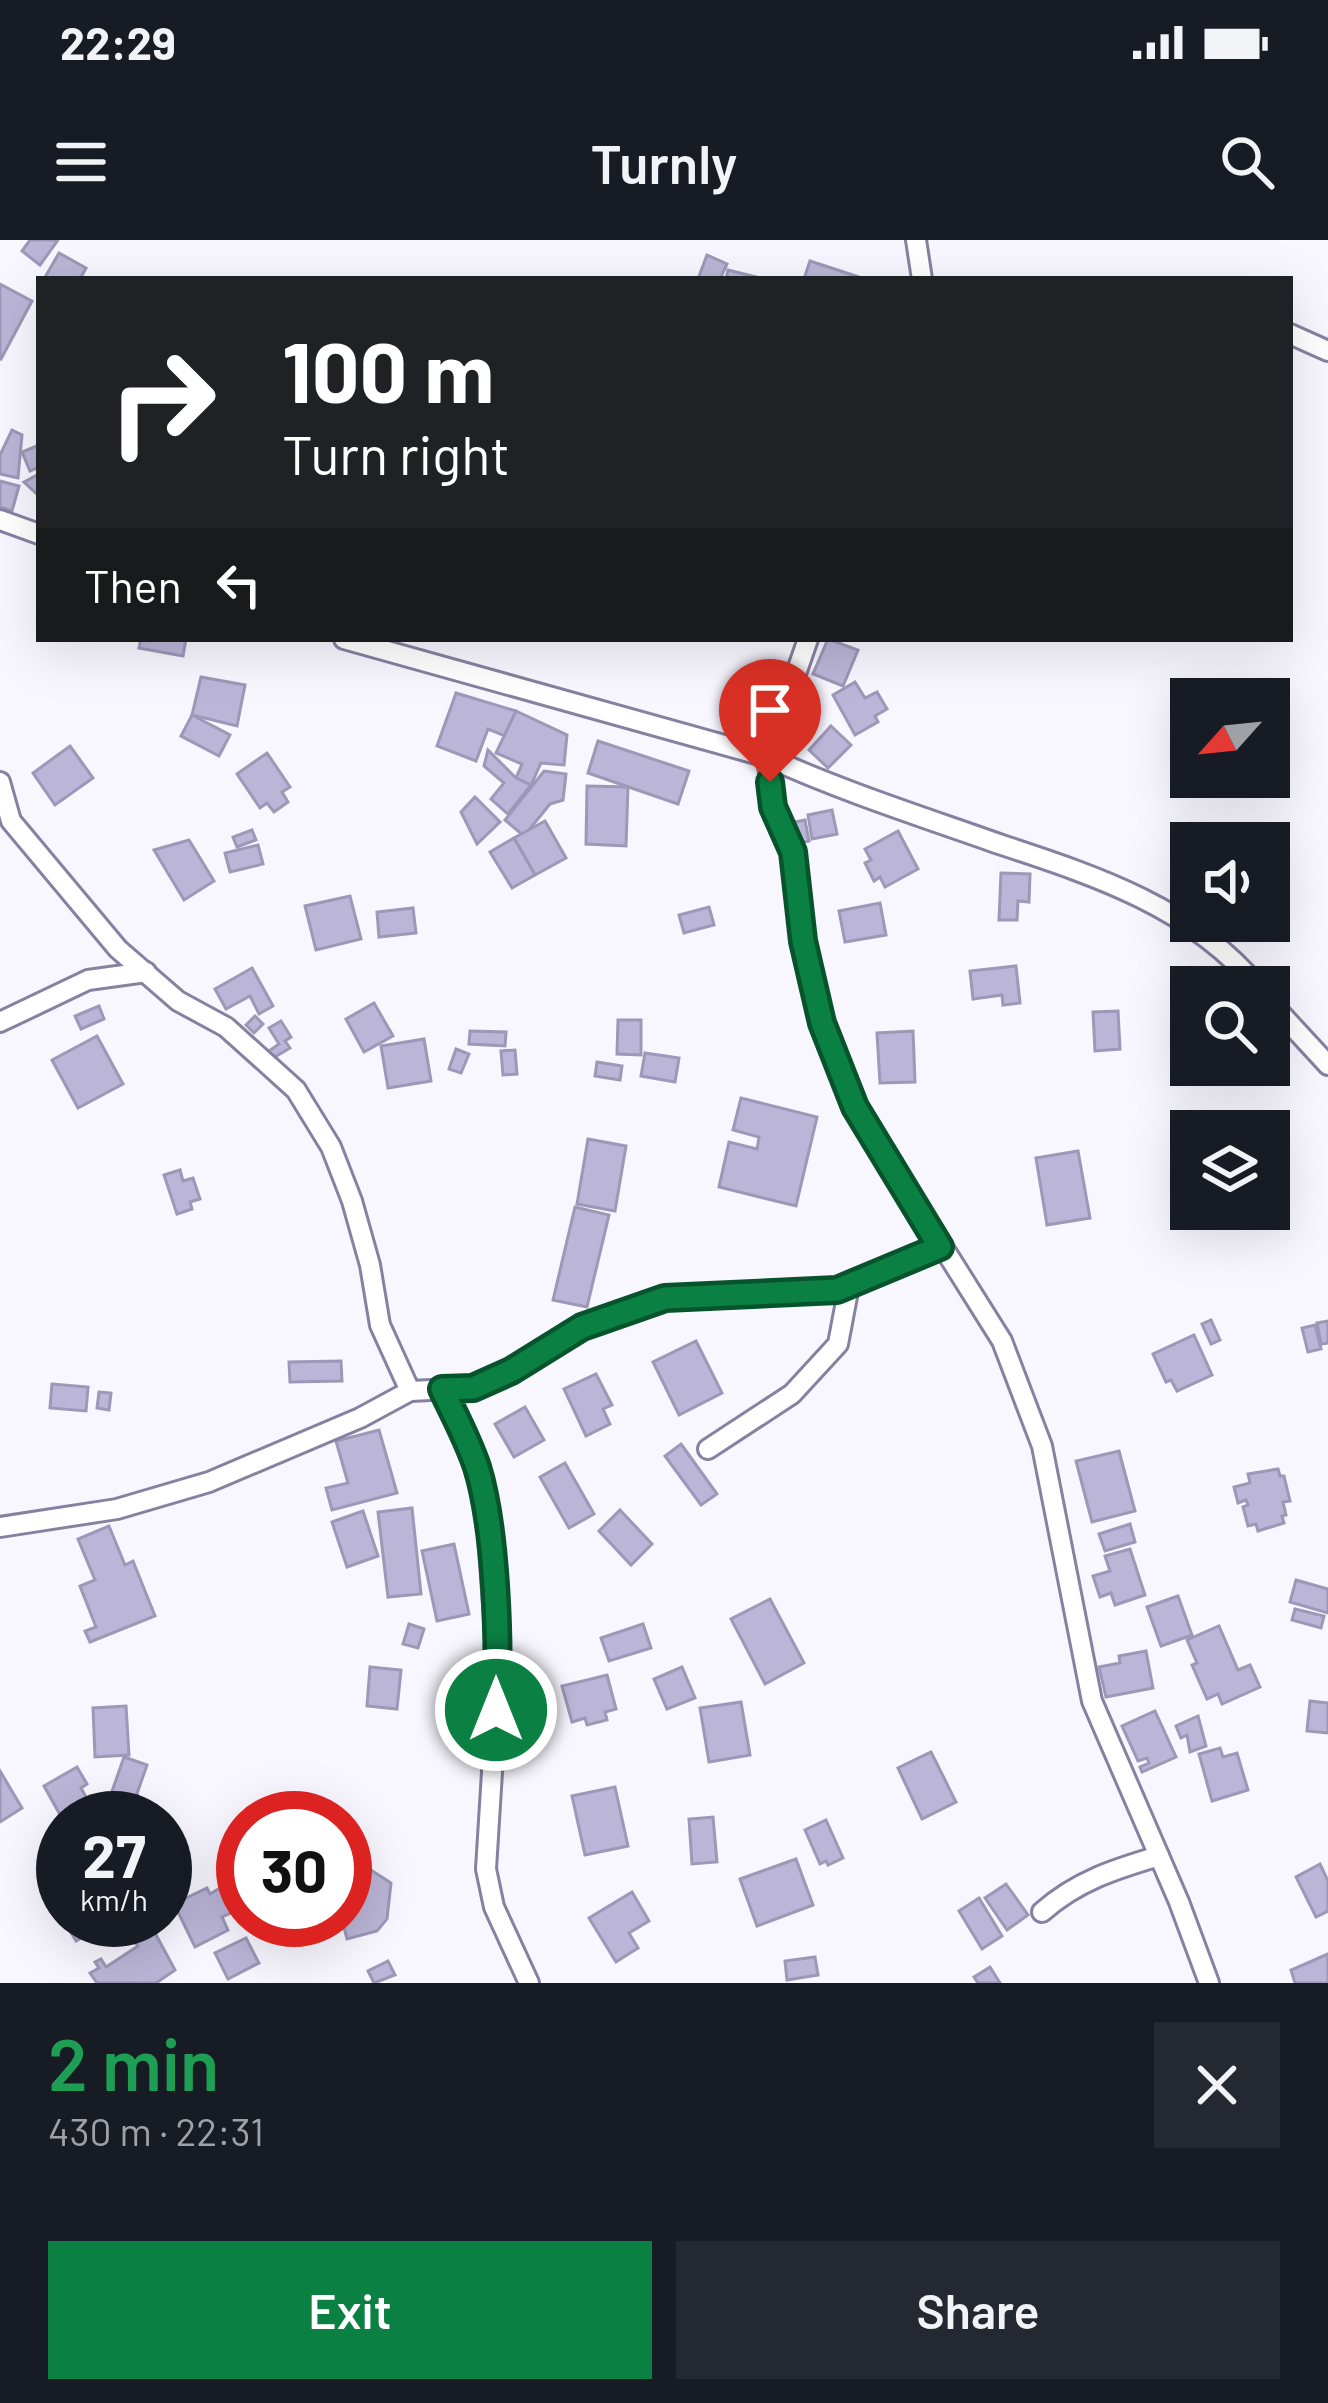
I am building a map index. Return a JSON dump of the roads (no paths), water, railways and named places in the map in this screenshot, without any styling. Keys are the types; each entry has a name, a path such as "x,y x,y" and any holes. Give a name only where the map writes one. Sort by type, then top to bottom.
{"street":[{"path":"916,240 922,276"},
{"path":"1293,335 1328,351"},
{"path":"0,520 36,533"},
{"path":"355,642 767,757 832,787 1065,865 1184,920 1241,966"},
{"path":"807,642 767,757 773,807 793,852 803,941 822,1023 855,1107 1001,1341 1042,1446 1092,1701 1209,1983"},
{"path":"0,782 10,821 118,949 178,1001 226,1027 296,1090 332,1148 370,1265 380,1325 410,1391"},
{"path":"0,1022 88,980 146,972"},
{"path":"1290,1024 1328,1065"},
{"path":"0,1527 117,1509 209,1482 342,1426 410,1391 473,1388 511,1371 582,1327 665,1298 837,1290 940,1247"},
{"path":"708,1448 792,1394 838,1344 848,1286"},
{"path":"442,1389 477,1468 488,1534 498,1675 486,1869 494,1907 529,1983"},
{"path":"1042,1912 1106,1871 1159,1856"}]}
